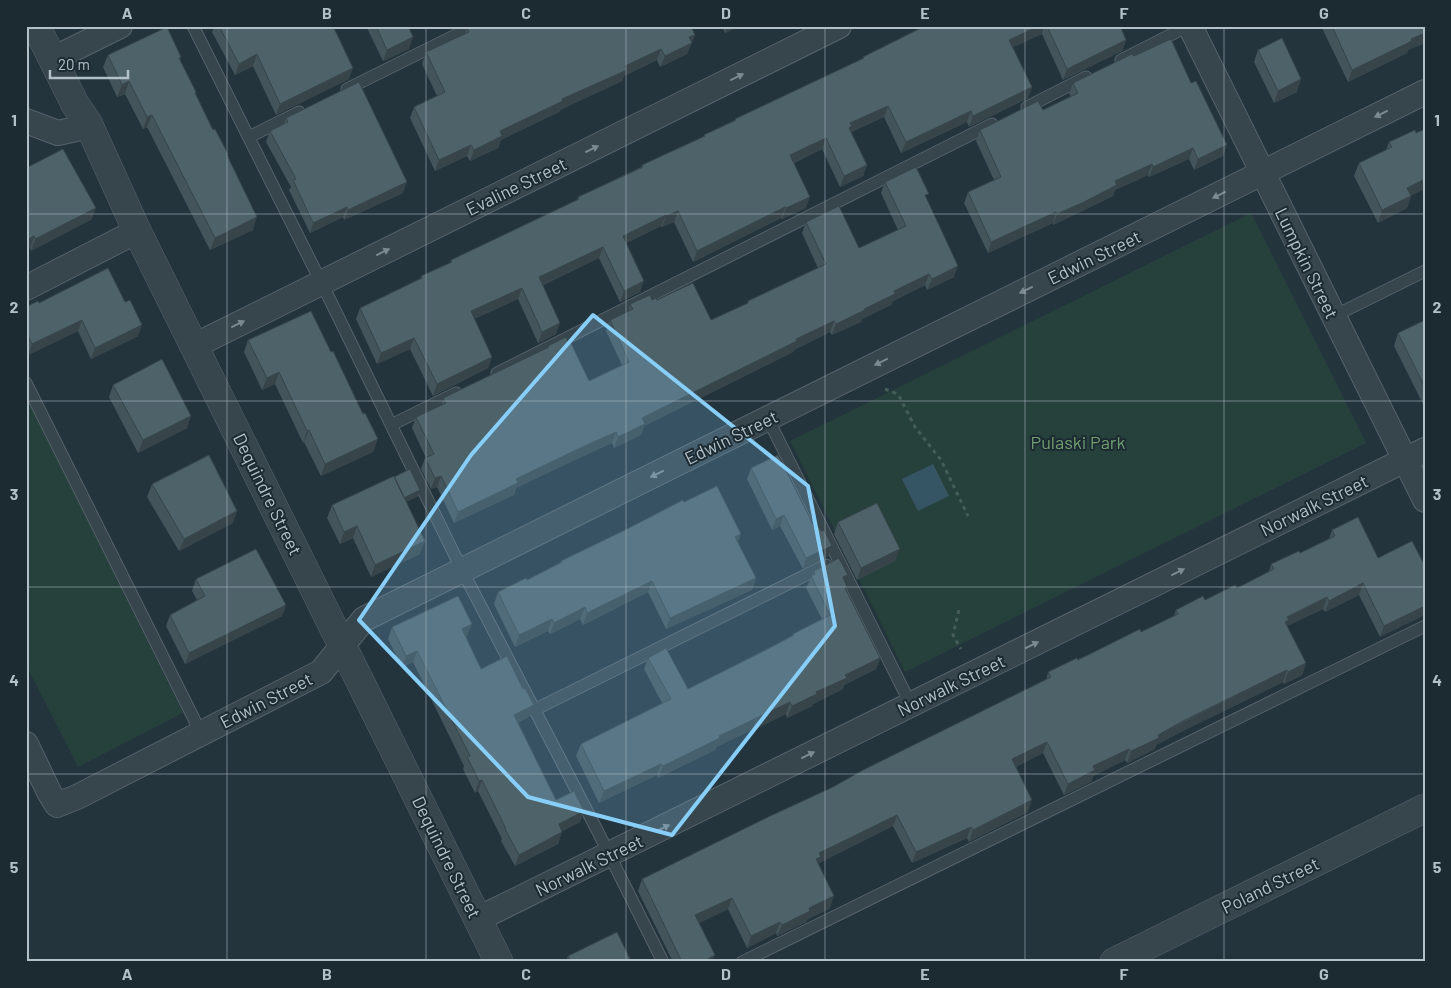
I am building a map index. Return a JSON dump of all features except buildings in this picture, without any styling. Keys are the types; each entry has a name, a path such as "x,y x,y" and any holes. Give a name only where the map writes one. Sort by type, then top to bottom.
{"street":[{"name":"Dequindre Street","path":"36,26 75,104 88,122 137,232 499,962"},
{"path":"54,59 120,26"},
{"name":"Evaline Street","path":"194,346 839,26"},
{"name":"Lumpkin Street","path":"1189,26 1334,316 1415,455 1425,500"},
{"name":"Edwin Street","path":"26,744 57,805 76,797 321,672 364,618 1425,92"},
{"path":"26,120 58,133 76,129 88,122"},
{"path":"26,288 137,232"},
{"name":"Norwalk Street","path":"478,919 1415,455"},
{"name":"Poland Street","path":"1114,962 1425,808"}],"lane":[{"path":"193,26 322,283 462,570 609,854 662,962"},
{"path":"336,94 474,26"},
{"path":"1114,63 1189,26"},
{"path":"1016,112 1097,72"},
{"path":"249,137 310,107"},
{"path":"490,376 998,121"},
{"path":"1334,316 1425,271"},
{"path":"26,383 201,733"},
{"path":"391,426 463,390"},
{"path":"768,419 911,705"},
{"path":"534,710 838,560"},
{"path":"742,962 1425,626"}],"path":[{"path":"884,389 896,392 899,396 915,427 941,460 968,516"},
{"path":"959,610 953,635 961,649"}],"highlighted area":[{"path":"593,315 808,486 835,626 672,835 528,797 359,620 471,455"}],"green space":[{"name":"Pulaski Park","path":"1251,213 1366,443 905,672 790,441"},
{"path":"26,397 183,713 78,767 26,665"}],"water":[{"path":"933,464 949,496 918,511 902,479"}]}
